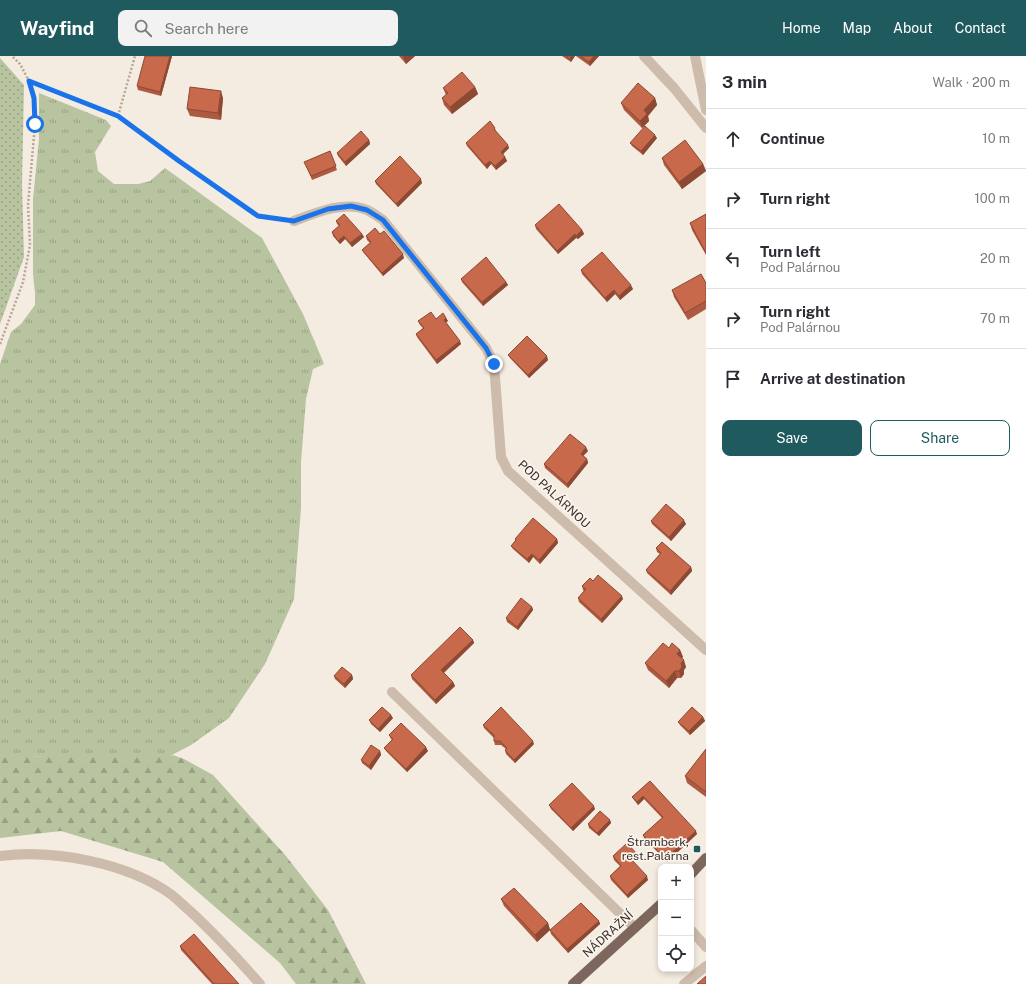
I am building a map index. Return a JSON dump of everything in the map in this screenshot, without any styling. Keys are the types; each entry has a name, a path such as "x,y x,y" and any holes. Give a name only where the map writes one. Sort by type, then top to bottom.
{"main road":[{"path":"694,871 706,858"},
{"name":"NÁDRAŽNÍ","path":"578,982 658,907"}],"street":[{"path":"644,56 674,88 706,128"},
{"path":"695,56 706,110"},
{"name":"POD PALÁRNOU","path":"294,221 328,209 351,206 367,210 383,220 486,348 494,364 501,457 508,471 706,650"},
{"path":"392,692 635,928"},
{"path":"0,856 42,854 84,860 122,870 149,881 172,895 198,918 230,950 260,984"},
{"path":"694,933 706,947"},
{"path":"684,984 706,966"}],"path":[{"path":"0,344 23,282 30,245 28,205 35,124 34,98 29,81 20,64 12,56"},
{"path":"118,116 135,56"},
{"path":"29,81 118,116 258,216 294,221"}],"green space":[{"path":"0,58 24,85 22,184 24,257 0,324"},
{"path":"39,93 106,120 111,126 95,152 98,171 114,184 138,184 150,181 165,168 262,238 303,314 324,364 313,369 306,399 301,462 301,508 294,599 265,664 229,718 191,745 170,756 47,756 0,758 0,364 11,332 21,324 35,305 33,274 33,199 39,139"},
{"path":"173,755 184,759 213,775 286,856 328,910 366,984 296,984 280,963 163,862 61,831 0,838 0,758"}],"building":[{"path":"145,56 170,56 160,92 137,86"},
{"path":"580,56 594,56 589,62"},
{"path":"462,72 475,87 450,107 442,98 448,93 443,88"},
{"path":"638,83 655,98 644,110 647,114 640,121 621,103"},
{"path":"190,87 221,91 218,113 187,109"},
{"path":"490,121 495,128 494,129 508,145 501,152 505,157 495,166 490,161 485,165 466,143"},
{"path":"645,126 655,135 641,151 630,143"},
{"path":"361,131 369,140 345,162 337,153"},
{"path":"685,140 703,164 679,182 662,158"},
{"path":"330,151 336,166 311,176 304,162"},
{"path":"400,156 421,179 396,204 375,181"},
{"path":"559,204 582,230 576,236 575,234 557,251 535,225"},
{"path":"344,214 362,234 350,243 344,236 338,241 332,232 340,225 336,221"},
{"path":"706,214 706,253 690,223"},
{"path":"375,228 380,234 384,231 403,254 382,273 362,250 371,242 366,236"},
{"path":"602,252 631,285 619,296 614,290 605,298 581,270"},
{"path":"486,257 506,282 482,302 461,279"},
{"path":"701,274 706,283 706,301 685,313 672,290"},
{"path":"431,312 436,319 443,313 446,318 444,320 460,341 436,360 416,334 424,328 418,321"},
{"path":"527,336 547,356 528,375 508,355"},
{"path":"570,434 586,447 581,454 587,459 567,484 544,464"},
{"path":"666,504 684,520 669,537 651,521"},
{"path":"533,518 557,539 539,560 532,554 527,559 511,546"},
{"path":"662,542 691,567 670,591 646,570 661,553 656,548"},
{"path":"598,575 622,596 601,619 578,598 586,589 582,586 590,578 593,581"},
{"path":"521,598 532,607 517,627 506,618"},
{"path":"460,627 473,640 441,670 453,682 435,700 411,675"},
{"path":"663,643 669,648 672,643 680,650 677,654 684,660 681,663 682,667 679,671 675,671 666,681 645,663"},
{"path":"342,667 352,675 344,684 334,676"},
{"path":"382,707 391,715 378,729 369,720"},
{"path":"501,707 533,741 514,760 505,750 507,748 500,741 494,741 494,735 483,725"},
{"path":"692,707 703,717 689,731 678,722"},
{"path":"401,723 426,747 406,769 384,748 393,739 389,735"},
{"path":"371,745 380,751 369,766 361,760"},
{"path":"706,749 706,792 685,776"},
{"path":"650,781 696,831 665,859 643,835 663,817 643,796 637,802 632,797"},
{"path":"572,783 594,806 571,828 549,805"},
{"path":"600,811 610,820 597,833 588,824"},
{"path":"627,843 637,854 631,859 647,876 627,895 610,876 621,866 613,856"},
{"path":"514,888 548,923 535,935 501,899"},
{"path":"581,903 599,921 567,949 550,930"},
{"path":"194,934 239,984 214,984 180,946"},
{"path":"706,976 706,984 697,984"}],"place":[{"name":"Štramberk, rest.Palárna","path":"697,849"}],"route":[{"path":"35,124 34,98 29,81 118,116 258,216 294,221 328,209 351,206 367,210 383,220 486,348 494,364"}]}
